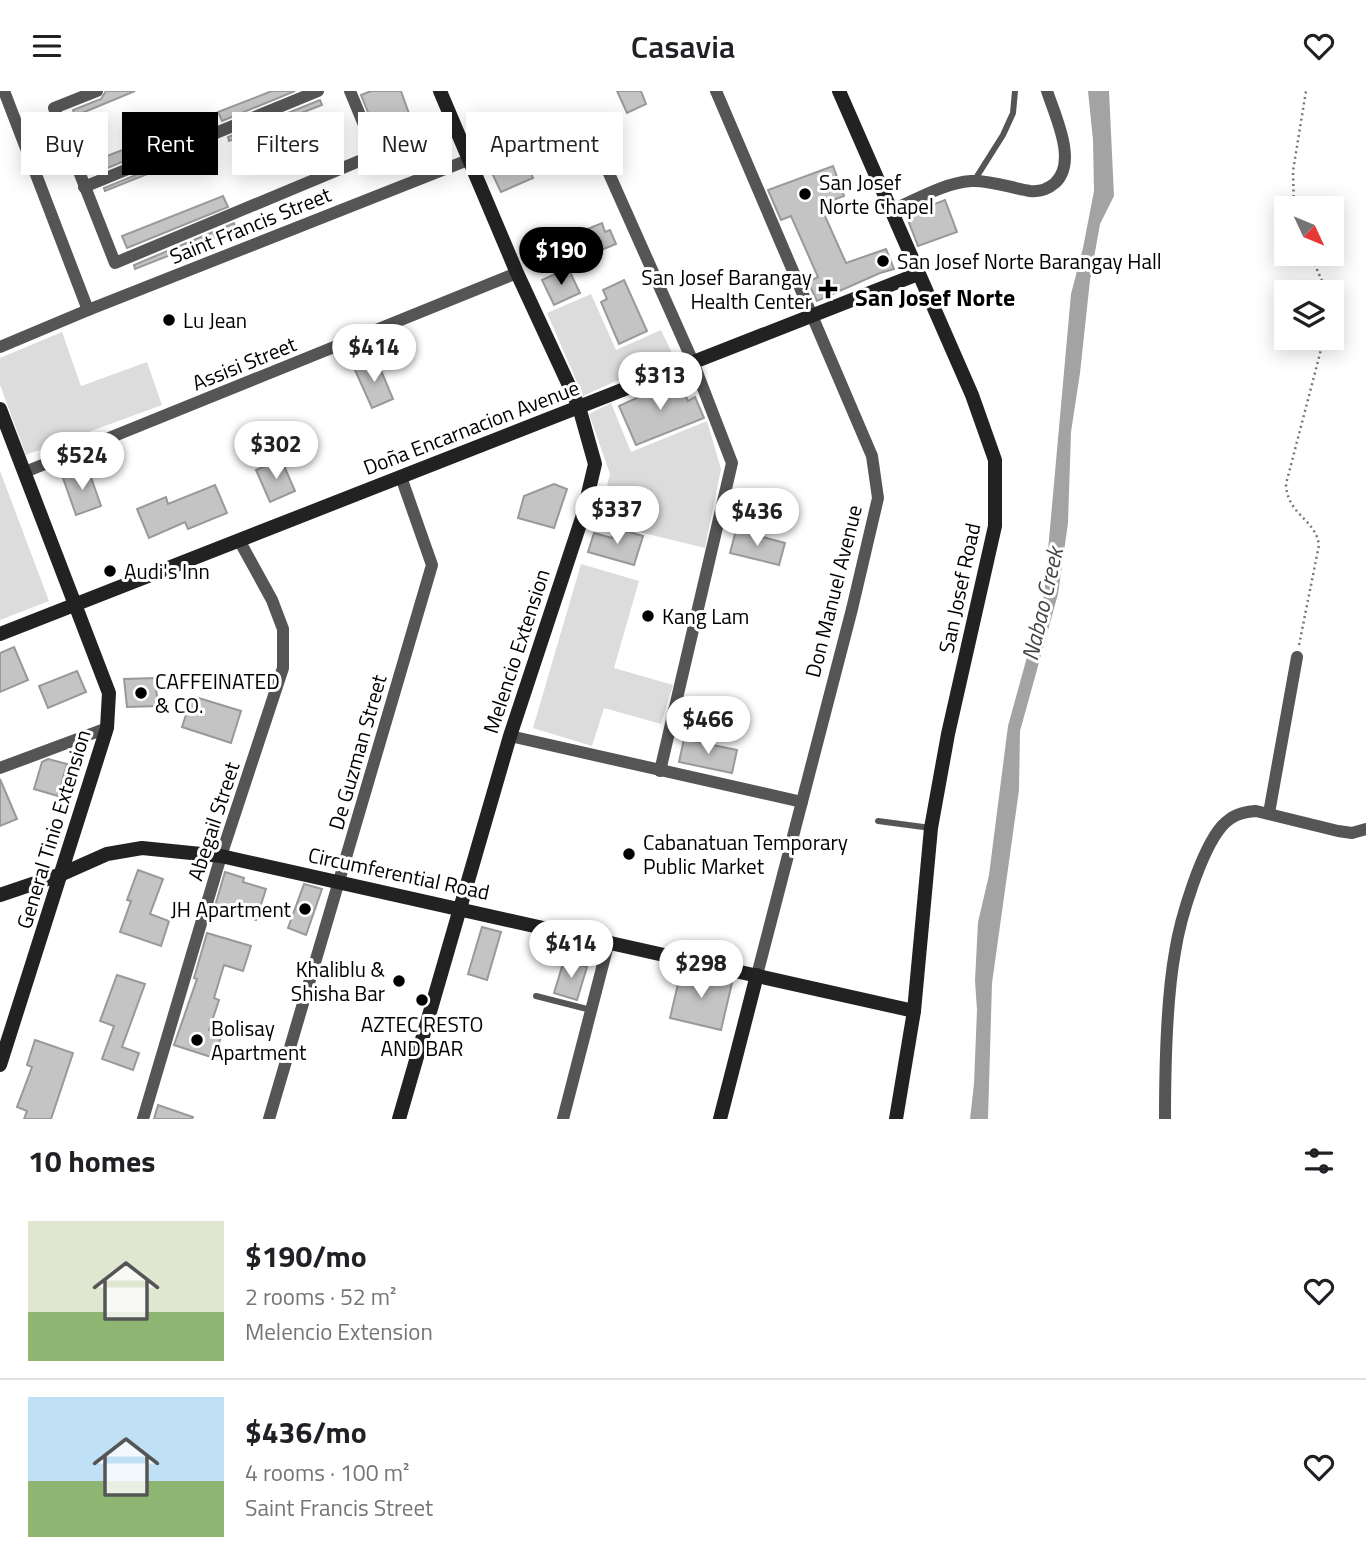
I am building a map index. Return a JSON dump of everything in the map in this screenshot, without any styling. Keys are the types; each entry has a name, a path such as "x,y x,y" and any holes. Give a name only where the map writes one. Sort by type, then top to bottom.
{"street":[{"path":"4,91 88,310"},
{"path":"97,91 54,108 115,263 376,154 350,91"},
{"path":"84,187 318,91"},
{"name":"Melencio Extension","path":"440,91 466,155"},
{"name":"Don Manuel Avenue","path":"716,91 872,456 878,498 720,1119"},
{"name":"San Josef Road","path":"839,91 972,395 995,460 995,526 948,734 931,828 914,1011 897,1119"},
{"path":"890,211 941,188 974,181 1034,191 1047,189 1058,180 1065,167 1066,152 1047,91"},
{"name":"Saint Francis Street","path":"0,347 466,161"},
{"name":"Melencio Extension","path":"399,1119 510,736 583,515 595,464 579,407 475,175"},
{"name":"Saint Francis Street","path":"610,175 693,362 732,463 660,771"},
{"name":"Assisi Street","path":"25,472 517,273"},
{"name":"Doña Encarnacion Avenue","path":"0,634 918,274"},
{"name":"General Tinio Extension","path":"0,409 109,693 107,728 62,874 6,1026 0,1065"},
{"name":"De Guzman Street","path":"269,1119 432,565 401,477"},
{"name":"Abegail Street","path":"144,1119 221,856 283,668 283,629 272,600 239,540"},
{"path":"1269,813 1297,656"},
{"path":"0,768 107,728"},
{"path":"510,736 802,802"},
{"path":"1165,1119 1175,951 1191,893 1213,839 1222,826 1243,812 1269,813 1352,833 1366,829"},
{"name":"Circumferential Road","path":"0,895 107,855 142,848 221,856 914,1011"},
{"path":"563,1119 609,941"}],"lane":[{"path":"974,181 1008,124 1013,113 1015,91"},
{"path":"877,821 931,828"},
{"path":"536,996 591,1010"}],"path":[{"path":"1294,196 1293,171 1306,91"},
{"path":"1297,656 1319,545 1314,530 1291,505 1286,484 1321,350"}],"shaded area":[{"path":"591,294 616,350 661,330 673,355 583,396 547,313"},
{"path":"62,332 81,386 147,362 162,405 26,455 0,385 0,358"},
{"path":"611,403 631,452 707,421 721,469 705,548 598,522 610,474 589,414"},
{"path":"0,471 49,601 0,620"},
{"path":"581,564 639,581 614,668 673,685 661,724 604,708 592,746 533,728"}],"water":[{"name":"Nabao Creek","path":"1088,91 1109,91 1114,196 1100,224 1090,280 1071,432 1068,523 1058,594 1020,731 1019,790 992,983 988,1119 970,1119 974,1084 978,922 989,875 1008,726 1044,595 1071,294 1094,191"}],"building":[{"path":"106,91 135,91 85,112 74,112 101,99"},
{"path":"272,91 295,91 244,112 232,112 232,117 222,121 218,112"},
{"path":"371,91 401,91 408,112 368,112 361,95"},
{"path":"617,91 641,91 646,104 627,113"},
{"path":"320,100 322,105 304,112 290,112"},
{"path":"122,150 122,162 108,168 108,156"},
{"path":"833,166 844,196 820,205 846,263 886,249 894,269 817,301 808,282 818,277 791,216 781,220 768,190"},
{"path":"136,175 145,175 105,191 104,188"},
{"path":"493,175 532,175 533,178 501,192"},
{"path":"223,196 228,207 127,248 122,236"},
{"path":"945,200 957,232 918,246 906,215"},
{"path":"234,223 236,229 135,269 134,265"},
{"path":"602,223 605,232 610,230 616,244 589,255 580,232"},
{"path":"568,268 580,293 554,305 542,280"},
{"path":"624,280 647,331 619,344 601,302 607,299 603,290"},
{"path":"377,361 393,399 372,408 355,370"},
{"path":"678,379 688,401 695,397 704,418 636,445 619,406"},
{"path":"281,459 295,491 270,502 256,470"},
{"path":"88,469 101,506 76,515 63,478"},
{"path":"554,484 567,489 554,528 518,518 524,496"},
{"path":"215,485 227,513 188,529 185,522 149,538 137,509 166,497 168,504"},
{"path":"615,528 643,536 634,565 588,552 594,533 612,538"},
{"path":"736,530 785,543 779,565 730,553"},
{"path":"14,647 28,680 0,692 0,653"},
{"path":"77,671 86,692 48,708 39,686"},
{"name":"CAFFEINATED & CO.","path":"155,678 158,706 127,707 124,679"},
{"path":"192,696 241,711 231,743 182,727"},
{"path":"684,739 737,750 732,773 679,762"},
{"path":"48,759 67,764 58,796 34,789 42,762"},
{"path":"0,779 17,819 0,826"},
{"path":"138,870 163,879 150,914 169,921 161,946 120,932 131,901 127,900"},
{"path":"225,872 244,878 243,882 266,889 256,920 215,906"},
{"name":"JH Apartment","path":"304,884 322,889 306,935 288,928"},
{"path":"482,927 501,932 487,980 468,974"},
{"path":"207,933 251,946 243,971 224,965 214,998 219,1000 209,1030 222,1034 214,1058 174,1045 197,979 194,978"},
{"path":"564,960 587,967 577,1000 554,993"},
{"path":"681,971 732,983 721,1030 670,1018"},
{"path":"117,975 145,984 122,1047 139,1053 133,1070 102,1059 114,1026 100,1021"},
{"path":"35,1040 73,1053 51,1119 24,1119 27,1111 17,1107 32,1067 27,1065"},
{"path":"158,1105 193,1117 154,1119"}],"place":[{"name":"San Josef Norte Chapel","path":"805,194"},
{"name":"San Josef Norte Barangay Hall","path":"883,261"},
{"name":"San Josef Barangay Health Center","path":"828,289"},
{"name":"Lu Jean","path":"169,320"},
{"name":"Audi's Inn","path":"110,571"},
{"name":"Kang Lam","path":"648,616"},
{"name":"CAFFEINATED & CO.","path":"141,693"},
{"name":"Cabanatuan Temporary Public Market","path":"629,854"},
{"name":"JH Apartment","path":"305,909"},
{"name":"Khaliblu & Shisha Bar","path":"399,981"},
{"name":"AZTEC RESTO AND BAR","path":"422,1000"},
{"name":"Bolisay Apartment","path":"197,1040"}],"district":[{"name":"San Josef Norte","path":"935,297"}]}
